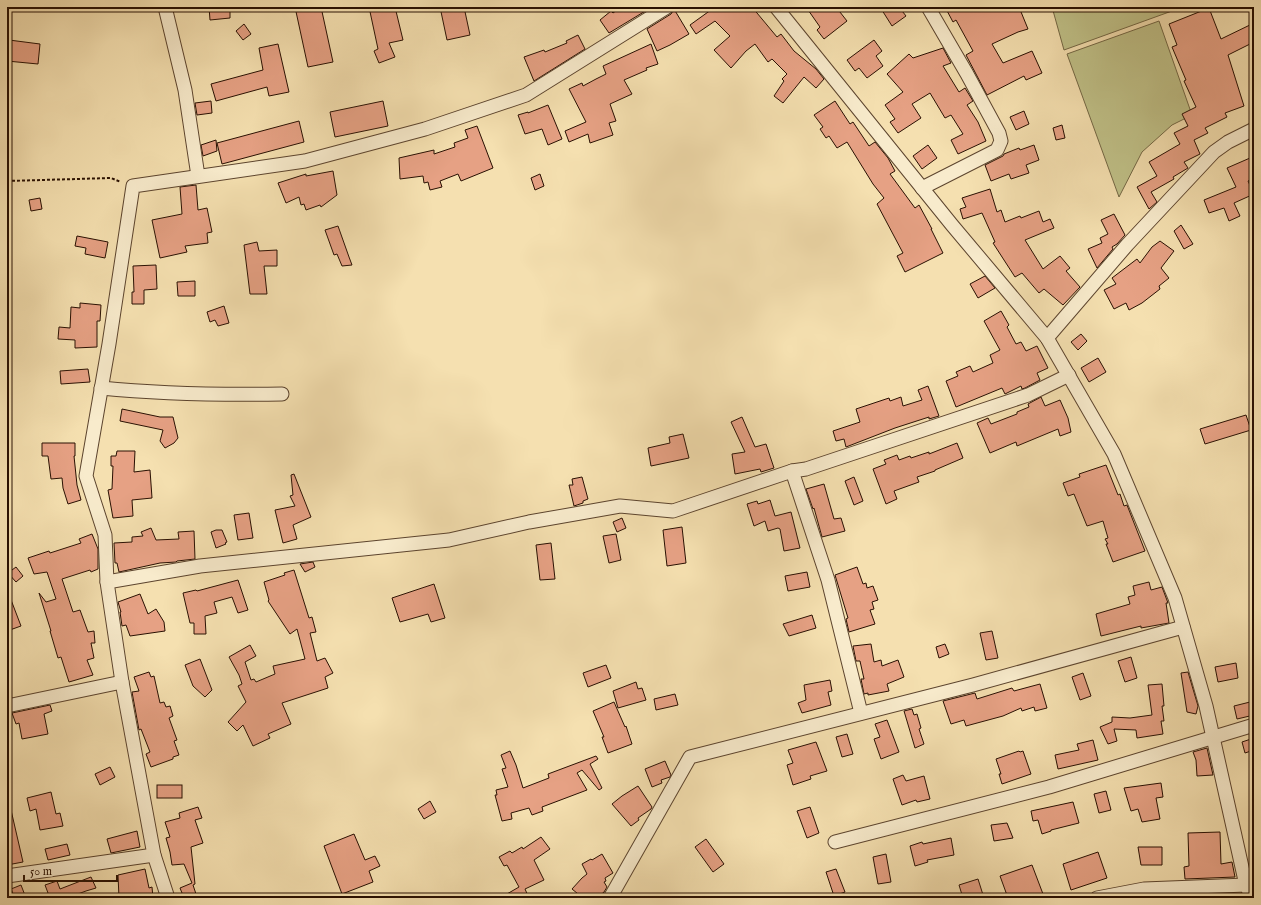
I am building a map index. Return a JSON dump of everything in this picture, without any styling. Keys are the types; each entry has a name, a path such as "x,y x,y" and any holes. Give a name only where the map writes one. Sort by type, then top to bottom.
{"street":[{"path":"165,7 185,90 198,176"},
{"path":"168,898 154,855 122,682 107,582 105,535 86,476 133,186 305,161 425,130 526,95 667,7"},
{"path":"776,7 922,188 1047,338 1114,454 1175,598 1206,706 1246,885 1252,898"},
{"path":"922,188 997,150 1001,141 999,133 980,98 928,7"},
{"path":"1047,338 1127,245 1214,152 1228,142 1254,129"},
{"path":"107,582 200,566 449,540 529,522 620,506 673,511 792,471 806,469 1028,395 1069,375"},
{"path":"101,388 161,393 235,395 282,394"},
{"path":"792,471 828,580 861,713"},
{"path":"610,898 690,757 973,684 1183,627"},
{"path":"7,706 122,682"},
{"path":"835,842 1049,787 1254,725"},
{"path":"7,876 154,855"},
{"path":"1096,898 1144,889 1169,893 1246,885"}],"path":[{"path":"7,181 111,178 133,186"}],"green space":[{"path":"1052,7 1183,7 1064,50"},
{"path":"1159,21 1192,115 1172,125 1142,152 1119,197 1067,54"}],"building":[{"path":"209,7 230,7 230,18 210,20"},
{"path":"295,7 321,7 333,62 308,67"},
{"path":"369,7 395,7 403,40 389,43 395,57 379,63 374,51 378,49"},
{"path":"440,7 464,7 470,35 447,40"},
{"path":"621,7 652,7 609,33 600,20 611,11 613,13"},
{"path":"715,7 752,7 777,37 781,34 794,51 816,69 824,79 816,88 804,77 783,103 774,96 784,81 782,79 787,74 772,59 768,62 755,44 746,51 731,68 714,50 730,36 715,21 696,34 690,25"},
{"path":"806,7 836,7 847,21 824,39 817,30 820,27"},
{"path":"880,7 899,7 906,16 892,26"},
{"path":"945,7 1019,7 1028,29 992,44 1003,63 1032,51 1042,73 1026,80 1024,76 987,95 966,55 973,51 956,20 953,22"},
{"path":"1209,8 1221,39 1254,23 1254,42 1228,55 1244,106 1225,113 1227,117 1205,128 1208,133 1194,140 1200,154 1184,162 1188,168 1173,177 1174,179 1151,192 1157,202 1149,209 1137,187 1157,176 1149,162 1180,144 1174,133 1188,126 1182,114 1196,107 1184,81 1186,80 1172,47 1177,45 1169,24"},
{"path":"674,9 689,34 657,51 647,29 671,14"},
{"path":"244,24 251,34 243,40 236,31"},
{"path":"578,35 585,49 534,81 524,57 544,50 545,52 567,43 566,41"},
{"path":"9,40 40,44 38,64 7,61"},
{"path":"874,40 882,51 876,56 883,66 867,78 859,68 855,71 847,60"},
{"path":"278,44 289,92 269,96 267,87 216,101 211,84 263,70 259,48"},
{"path":"651,44 658,64 646,68 647,70 624,80 632,94 610,104 616,121 609,123 613,135 590,143 588,134 569,142 565,131 586,122 569,89 582,83 583,86 606,74 603,66"},
{"path":"943,48 951,63 943,66 959,92 965,88 973,101 967,105 978,122 986,141 958,154 951,140 963,134 951,115 945,118 930,93 912,104 921,118 898,133 890,122 895,119 885,105 903,92 887,74 909,54 913,58"},
{"path":"211,101 212,113 197,115 195,103"},
{"path":"383,101 388,126 335,137 330,112"},
{"path":"835,101 850,124 853,122 869,146 875,142 888,158 895,171 890,174 915,208 919,205 943,253 905,272 897,256 903,253 877,204 884,198 873,184 847,142 837,148 829,136 826,138 820,129 823,127 814,115"},
{"path":"548,105 562,139 548,145 542,129 525,134 518,115 528,113"},
{"path":"1024,111 1029,124 1016,130 1010,117"},
{"path":"299,121 304,142 222,164 217,143"},
{"path":"1062,125 1065,138 1056,140 1053,128"},
{"path":"477,126 493,168 461,181 458,174 440,181 442,187 430,190 428,182 424,183 423,176 400,179 399,158 434,150 434,154 455,147 454,143 468,138 465,130"},
{"path":"216,140 217,151 203,156 201,145"},
{"path":"928,145 937,158 922,169 913,156"},
{"path":"1034,145 1039,160 1026,165 1029,173 1011,179 1009,174 991,181 985,165 1003,156 1004,154 1019,148 1020,150"},
{"path":"1250,158 1254,166 1254,178 1248,181 1254,194 1234,203 1240,216 1229,221 1224,208 1209,213 1204,200 1236,187 1227,168"},
{"path":"333,171 337,195 321,207 320,205 306,210 304,204 301,205 299,197 286,203 278,183 306,174 306,176"},
{"path":"540,174 544,186 535,190 531,178"},
{"path":"196,185 198,210 207,208 212,232 207,233 208,243 185,246 187,252 160,258 152,220 182,214 180,187"},
{"path":"990,189 997,212 1001,210 1005,222 1039,211 1043,222 1050,219 1054,228 1025,240 1043,269 1060,256 1070,268 1066,271 1080,287 1063,305 1044,289 1039,293 1022,273 1015,277 993,243 995,242 982,213 963,219 960,209 966,207 962,198"},
{"path":"40,198 42,209 31,211 29,200"},
{"path":"1114,214 1125,235 1112,247 1113,249 1097,268 1088,249 1102,243 1100,238 1108,234 1101,220"},
{"path":"1181,225 1193,244 1184,249 1174,231"},
{"path":"338,226 352,265 342,266 337,254 334,255 325,230"},
{"path":"77,236 108,242 105,258 85,254 86,248 75,246"},
{"path":"1160,241 1174,251 1161,268 1169,278 1159,286 1160,289 1142,303 1129,310 1126,303 1114,309 1104,290 1116,284 1112,278 1137,259 1140,263 1152,247"},
{"path":"257,242 259,251 277,250 277,266 264,266 267,294 250,294 244,245"},
{"path":"156,265 157,289 144,290 144,304 132,304 132,292 134,292 133,266"},
{"path":"985,276 995,288 978,298 970,284"},
{"path":"195,281 195,296 178,296 177,282"},
{"path":"80,303 101,305 100,321 97,321 97,347 75,348 75,340 58,339 59,327 70,328 71,307 80,308"},
{"path":"224,306 229,323 218,326 215,320 210,322 207,312"},
{"path":"1001,311 1009,325 1007,327 1016,344 1021,342 1026,351 1037,346 1048,368 1037,373 1040,380 1025,388 1022,389 1021,386 1005,394 1002,388 956,407 946,381 958,376 956,372 970,366 973,372 993,363 990,355 1000,350 984,321"},
{"path":"1081,334 1087,341 1078,350 1071,342"},
{"path":"1098,358 1106,372 1089,382 1081,368"},
{"path":"88,369 90,382 61,384 60,371"},
{"path":"928,386 939,416 929,419 929,417 895,428 846,447 844,439 836,441 833,431 860,422 856,409 889,398 890,401 901,397 903,406 922,400 918,390"},
{"path":"1041,397 1045,406 1060,400 1068,418 1071,432 1060,436 1058,429 1017,446 1016,442 990,453 977,423 988,418 991,424 1017,414 1017,412 1029,407 1028,404"},
{"path":"122,409 160,417 173,417 178,438 174,443 165,448 160,441 163,430 120,421"},
{"path":"1246,415 1251,430 1205,444 1200,429"},
{"path":"742,417 755,447 766,444 774,468 761,472 760,469 735,474 732,454 745,452 731,422"},
{"path":"683,434 689,458 651,466 648,448 670,443 669,437"},
{"path":"42,443 75,443 74,456 77,485 81,500 68,504 63,488 62,478 51,479 48,456 42,456"},
{"path":"957,443 963,458 935,471 917,477 919,482 894,491 897,499 886,504 873,469 886,464 884,460 897,455 899,460 910,456 911,458 929,452 929,454"},
{"path":"117,451 135,451 134,472 150,470 152,498 132,500 133,516 113,518 108,490 112,489 113,466 111,466 111,456 116,456"},
{"path":"1106,465 1118,495 1120,494 1124,506 1127,505 1145,551 1113,562 1106,544 1108,544 1105,539 1108,538 1103,521 1087,526 1074,494 1068,496 1063,483 1080,477 1079,474"},
{"path":"294,474 311,517 293,525 297,539 283,543 275,510 295,506 290,496 293,495 291,475"},
{"path":"582,477 588,499 583,501 583,503 574,506 569,485 573,485 572,479"},
{"path":"854,477 863,501 854,505 845,481"},
{"path":"824,484 834,519 841,518 845,531 822,537 814,508 813,509 806,489"},
{"path":"770,500 775,516 791,512 800,548 784,551 780,529 778,528 768,531 765,521 754,526 747,504 757,501 758,504"},
{"path":"249,513 253,538 238,540 234,515"},
{"path":"622,518 626,528 617,532 613,522"},
{"path":"682,527 686,563 667,566 663,530"},
{"path":"151,528 156,540 179,539 178,532 194,531 195,559 160,563 119,572 117,563 115,563 114,543 132,542 132,537 143,536 141,532"},
{"path":"222,530 227,542 225,543 226,544 216,548 211,532"},
{"path":"92,534 98,549 98,569 62,579 73,612 80,610 88,632 94,631 95,643 91,643 94,658 87,660 93,675 69,682 61,657 58,658 39,593 46,602 56,599 47,572 34,574 28,558 81,543 79,539"},
{"path":"616,534 621,560 609,563 603,536"},
{"path":"551,543 555,579 540,580 536,545"},
{"path":"313,562 315,567 305,572 300,564"},
{"path":"16,567 23,576 16,582 8,573"},
{"path":"857,567 863,584 866,583 867,588 873,586 878,600 872,602 874,609 870,610 875,624 849,632 846,619 848,618 835,575"},
{"path":"294,570 309,618 312,617 316,632 310,633 317,661 325,658 333,673 325,677 328,688 282,703 291,724 268,734 270,738 253,746 243,725 237,731 228,722 246,702 238,686 242,684 239,675 229,657 250,645 256,656 245,662 251,680 254,679 256,682 275,674 273,666 305,659 297,629 290,634 268,601 264,582 285,575 284,573"},
{"path":"807,572 810,587 788,591 785,576"},
{"path":"238,580 248,610 238,613 232,597 214,602 217,613 205,616 206,634 194,634 194,623 190,623 183,593 197,591"},
{"path":"1149,582 1151,590 1162,587 1168,603 1166,603 1169,623 1141,628 1141,626 1101,636 1096,614 1130,604 1128,597 1135,595 1133,586"},
{"path":"434,584 445,618 431,622 428,614 400,622 392,598"},
{"path":"7,592 21,626 7,631"},
{"path":"140,594 148,614 156,609 164,622 165,631 130,636 126,625 122,626 121,612 118,602"},
{"path":"812,615 816,628 789,636 783,624"},
{"path":"992,631 998,658 986,660 980,633"},
{"path":"871,644 874,662 881,660 882,666 898,660 904,677 887,684 889,691 868,695 868,693 864,694 861,679 864,679 860,661 856,661 853,646"},
{"path":"945,644 949,654 939,658 936,647"},
{"path":"1131,657 1137,678 1125,682 1118,661"},
{"path":"200,659 212,690 205,697 193,686 185,665"},
{"path":"1236,663 1238,678 1218,682 1215,667"},
{"path":"606,665 611,678 588,687 583,673"},
{"path":"149,672 151,677 154,676 160,703 164,702 166,707 170,706 173,716 169,718 177,740 174,741 179,755 173,757 173,759 151,767 146,754 150,752 141,729 139,730 132,692 139,691 134,677"},
{"path":"1188,672 1198,706 1196,714 1187,712 1181,673"},
{"path":"1083,673 1091,696 1080,700 1072,677"},
{"path":"830,680 832,691 828,692 831,705 802,713 798,703 806,700 804,685"},
{"path":"636,682 638,689 642,688 646,700 618,708 613,691"},
{"path":"1040,684 1047,708 1035,711 1034,707 1022,711 1021,708 1003,716 966,726 964,720 951,724 943,701 975,693 977,699 1012,688 1014,691"},
{"path":"1162,684 1164,721 1161,721 1163,734 1137,738 1136,730 1114,729 1117,741 1108,744 1100,727 1112,722 1112,717 1130,718 1152,715 1148,685"},
{"path":"675,694 678,705 656,710 654,699"},
{"path":"1254,701 1254,715 1237,719 1234,706"},
{"path":"614,702 625,727 626,726 632,744 608,753 602,737 604,737 593,711"},
{"path":"50,705 52,711 44,714 48,734 22,739 19,723 16,724 12,713"},
{"path":"912,709 914,715 917,714 921,728 919,729 924,744 915,748 904,711"},
{"path":"887,720 899,752 881,759 874,739 880,737 875,724"},
{"path":"847,734 853,754 842,757 836,737"},
{"path":"1254,738 1254,750 1245,753 1242,742"},
{"path":"1093,740 1098,760 1058,769 1055,755 1079,750 1077,744"},
{"path":"816,742 827,771 810,776 811,779 793,785 787,765 793,763 788,750"},
{"path":"1207,748 1213,775 1197,776 1196,760 1193,752"},
{"path":"510,751 523,788 549,778 548,774 596,756 598,759 590,764 602,788 599,790 582,770 577,773 587,790 542,807 543,811 532,815 529,808 511,813 512,819 502,821 495,795 497,795 496,790 508,787 502,769 506,768 501,755"},
{"path":"1023,751 1031,774 1002,784 999,774 1001,774 996,759"},
{"path":"665,761 671,775 670,777 661,780 662,783 652,787 645,769"},
{"path":"110,767 115,777 100,785 95,774"},
{"path":"903,775 906,781 924,776 930,799 917,802 916,800 902,805 893,779"},
{"path":"1161,783 1163,797 1156,798 1160,819 1142,822 1138,809 1131,811 1124,788"},
{"path":"157,785 182,785 182,798 157,798"},
{"path":"638,786 652,807 638,818 639,820 631,826 612,804"},
{"path":"1106,791 1111,810 1099,813 1094,794"},
{"path":"51,792 56,814 60,813 63,826 40,830 36,809 30,811 27,798"},
{"path":"430,801 436,812 424,819 418,809"},
{"path":"1073,802 1079,823 1051,830 1042,834 1038,820 1033,821 1031,811"},
{"path":"198,807 202,818 195,820 203,843 191,847 195,884 193,885 196,894 184,898 180,888 192,883 184,864 172,865 166,838 170,837 165,822 180,818 179,813"},
{"path":"810,807 819,833 807,838 797,811"},
{"path":"7,810 11,810 23,862 7,865"},
{"path":"1007,823 1013,838 994,841 991,825"},
{"path":"137,831 140,847 111,853 107,839"},
{"path":"1220,832 1221,864 1232,862 1235,877 1185,879 1184,867 1189,866 1188,833"},
{"path":"354,834 365,860 375,856 380,866 369,871 373,882 342,894 324,846"},
{"path":"541,837 550,849 534,860 544,880 525,889 529,898 500,898 519,887 507,865 504,866 499,857 510,851 512,853 522,847 523,849"},
{"path":"951,838 954,855 927,860 928,862 915,866 910,846 922,842 923,844"},
{"path":"706,839 724,864 713,872 695,847"},
{"path":"67,844 70,855 48,860 45,849"},
{"path":"1138,847 1162,847 1162,865 1141,865"},
{"path":"1098,852 1107,878 1071,890 1063,864"},
{"path":"602,854 613,873 605,878 606,881 604,882 607,887 597,898 583,898 572,889 587,874 582,864"},
{"path":"886,854 891,882 878,884 873,857"},
{"path":"1032,865 1043,894 1032,898 1008,898 1000,876"},
{"path":"145,869 149,888 152,887 153,898 119,898 118,875"},
{"path":"836,869 845,892 834,896 826,872"},
{"path":"91,877 96,888 67,898 38,898 48,893 45,885 57,881 60,889"},
{"path":"978,879 984,898 963,898 959,885"},
{"path":"21,885 26,898 15,898 11,889"}]}
